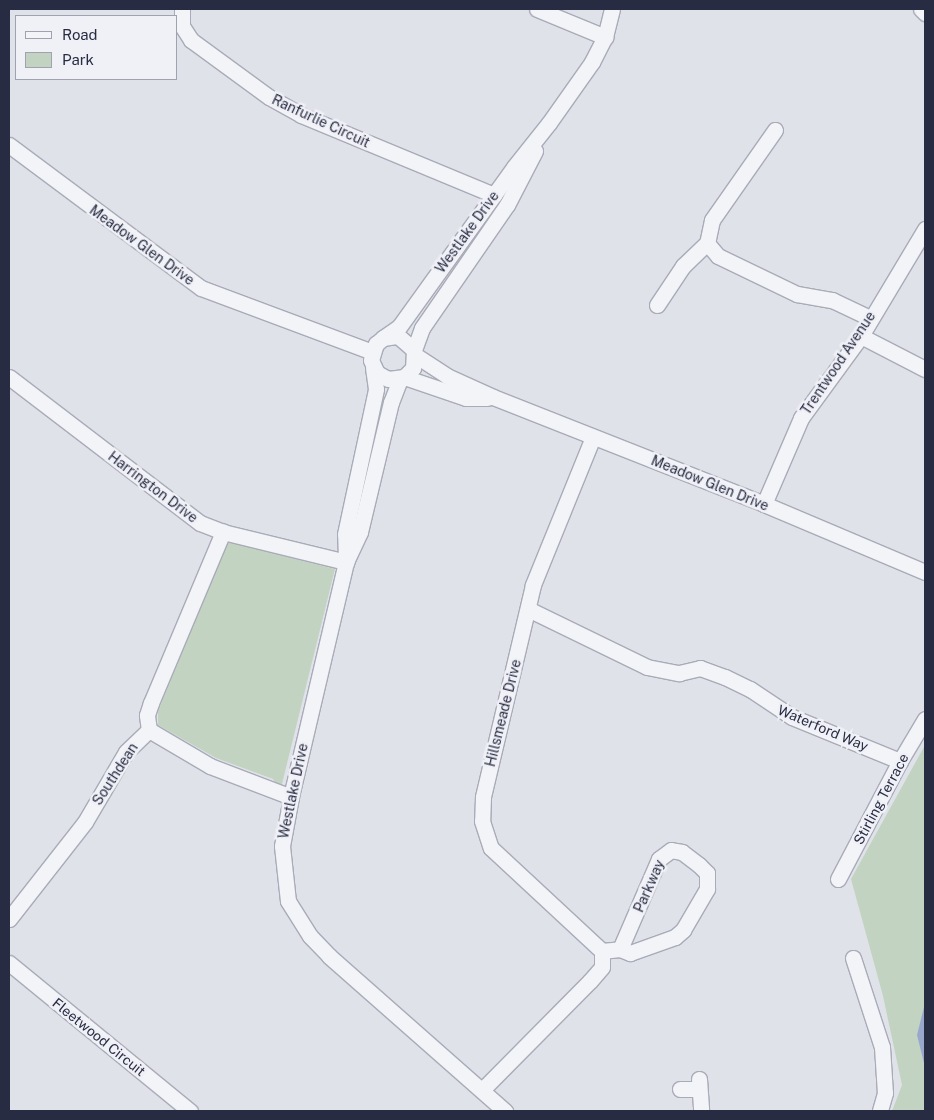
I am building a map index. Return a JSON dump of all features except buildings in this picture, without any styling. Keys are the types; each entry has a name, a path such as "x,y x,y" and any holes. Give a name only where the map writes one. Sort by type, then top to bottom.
{"street":[{"name":"Ranfurlie Circuit","path":"182,9 182,26 191,40 269,97 300,115 494,195"},
{"path":"538,9 605,37"},
{"name":"Westlake Drive","path":"383,338 399,327 592,62 605,37 612,9"},
{"path":"921,9 925,12"},
{"name":"Westlake Drive","path":"415,353 422,328 507,205 549,123"},
{"path":"657,305 683,266 707,243 712,220 775,130"},
{"name":"Meadow Glen Drive","path":"9,145 201,288 372,352"},
{"name":"Trentwood Avenue","path":"764,504 801,418 861,336 870,318 925,229"},
{"path":"707,243 718,256 797,294 832,300 870,318"},
{"path":"398,336 410,344 415,353 413,368 402,378 382,377 373,368 372,352 383,338 398,336"},
{"path":"861,336 925,369"},
{"name":"Meadow Glen Drive","path":"415,353 447,376 493,398 764,504 925,572"},
{"name":"Westlake Drive","path":"346,562 345,534 376,389 373,368"},
{"name":"Harrington Drive","path":"9,377 197,521 223,532 346,562"},
{"name":"Westlake Drive","path":"402,378 391,402 360,532 346,562 290,797 282,846 288,901 310,936 483,1088 505,1111"},
{"name":"Meadow Glen Drive","path":"402,378 466,398 493,398"},
{"name":"Hillsmeade Drive","path":"593,437 533,585 482,797 482,821 491,848 602,951"},
{"name":"Southdean","path":"9,920 85,822 126,752 149,730 147,716 151,703 169,668 223,532"},
{"name":"Waterford Way","path":"528,608 648,667 679,672 700,668 725,678 750,689 792,717 900,761"},
{"name":"Stirling Terrace","path":"838,879 900,761 925,719"},
{"path":"149,730 210,766 290,797"},
{"name":"Parkway","path":"602,951 620,949 630,952 675,937 683,930 707,889 707,873 682,852 671,850 658,859 620,949"},
{"path":"483,1088 590,981 602,966 602,951"},
{"path":"853,958 882,1047 885,1093 880,1111"},
{"name":"Fleetwood Circuit","path":"9,963 190,1111"},
{"path":"680,1089 699,1084 701,1111"}],"green space":[{"path":"228,542 335,569 280,792 273,779 216,758 158,725 158,711"},
{"path":"925,745 925,1111 892,1111 902,1085 883,996 851,879"}],"water":[{"path":"925,1003 925,1067 917,1035"}]}
